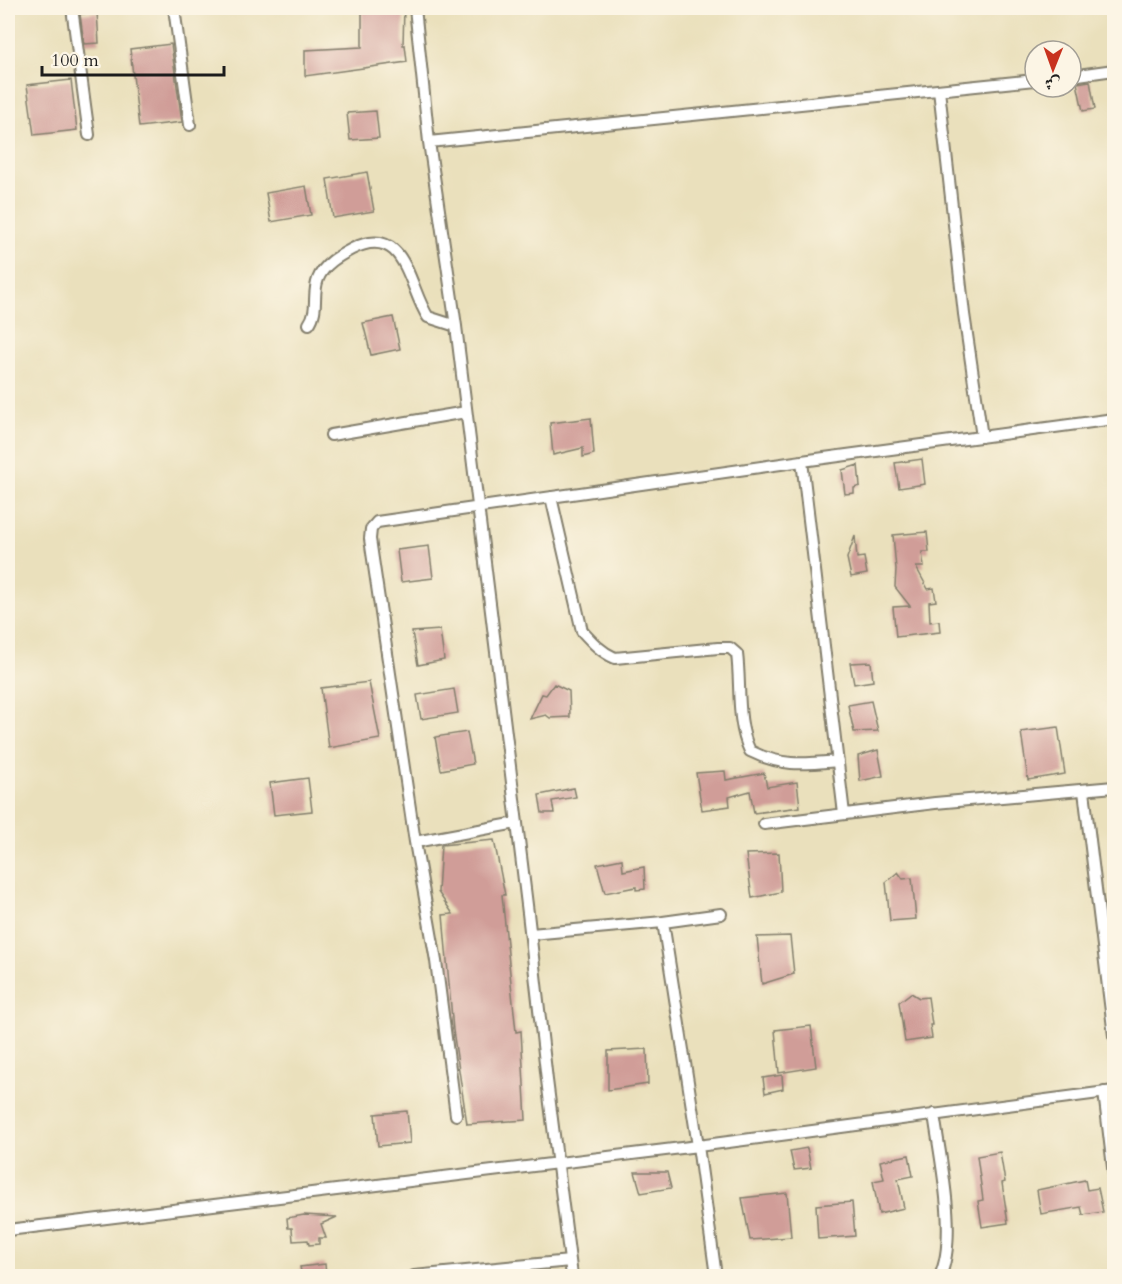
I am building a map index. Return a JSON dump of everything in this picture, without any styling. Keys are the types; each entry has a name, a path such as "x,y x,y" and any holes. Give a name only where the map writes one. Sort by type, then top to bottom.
{"street":[{"path":"72,8 89,135"},
{"path":"174,8 190,125"},
{"path":"415,8 429,142 456,326 572,1276"},
{"path":"1083,74 1114,70"},
{"path":"429,142 1023,81"},
{"path":"939,90 964,314 982,437"},
{"path":"309,324 315,310 318,279 332,260 356,248 374,243 392,248 401,257 428,317 456,326"},
{"path":"331,435 466,412"},
{"path":"456,1115 436,961 415,842 370,539 371,529 377,522 1114,419"},
{"path":"802,461 844,814"},
{"path":"551,497 582,631 593,643 605,654 615,658 730,648 737,654 742,725 745,742 750,751 780,763 799,765 838,761"},
{"path":"764,824 935,803 1114,787"},
{"path":"1084,791 1114,1036"},
{"path":"415,842 517,823"},
{"path":"531,934 663,922 721,914"},
{"path":"663,922 716,1276"},
{"path":"8,1230 698,1146 1109,1092 1114,1176"},
{"path":"934,1114 947,1212 945,1265 940,1276"},
{"path":"414,1276 570,1261"}],"building":[{"path":"404,8 403,45 405,45 407,62 305,76 305,50 362,47 362,9"},
{"path":"97,12 99,43 84,44 80,14"},
{"path":"171,44 182,122 139,127 130,49"},
{"path":"71,80 77,130 34,135 27,85"},
{"path":"1090,81 1095,109 1083,111 1080,99 1083,99 1083,82"},
{"path":"376,111 379,138 350,140 347,113"},
{"path":"367,172 374,211 333,218 327,179"},
{"path":"306,186 311,215 271,222 266,193"},
{"path":"393,317 400,349 371,355 363,323"},
{"path":"591,418 594,454 583,457 583,448 553,455 550,423"},
{"path":"922,459 925,484 899,488 895,463"},
{"path":"858,465 860,486 854,488 854,493 845,494 842,470"},
{"path":"927,532 929,552 922,552 924,567 916,567 928,589 934,588 936,601 929,602 930,622 939,621 940,632 896,637 893,607 910,606 895,587 893,535"},
{"path":"855,536 857,558 864,557 867,574 851,577 847,558"},
{"path":"429,546 433,578 401,582 397,550"},
{"path":"440,630 444,660 418,665 412,632"},
{"path":"871,662 873,681 854,684 850,663"},
{"path":"369,682 380,739 329,748 321,688"},
{"path":"554,684 569,691 570,717 550,718 546,715 530,719 542,694 546,695"},
{"path":"454,689 458,713 421,719 417,695"},
{"path":"871,701 878,731 854,732 848,705"},
{"path":"1058,727 1065,774 1028,780 1021,732"},
{"path":"467,732 473,764 441,770 435,737"},
{"path":"878,750 883,776 860,781 858,756"},
{"path":"725,771 726,780 764,773 767,787 797,782 800,807 754,813 750,791 729,797 730,806 702,810 696,773"},
{"path":"308,778 312,811 274,815 270,783"},
{"path":"574,788 576,797 552,801 554,813 542,813 539,795"},
{"path":"494,840 505,895 502,895 516,1032 521,1031 526,1120 467,1124 453,1030 443,915 453,914 438,892 441,845"},
{"path":"779,853 781,892 752,898 746,854"},
{"path":"622,859 623,871 644,867 645,889 636,890 636,887 605,893 597,864"},
{"path":"898,872 903,879 912,878 916,919 890,921 886,882"},
{"path":"790,936 794,974 762,984 757,937"},
{"path":"911,993 919,998 928,997 932,1038 905,1042 899,1002"},
{"path":"811,1026 816,1067 779,1073 775,1030"},
{"path":"647,1049 648,1084 608,1090 608,1051"},
{"path":"782,1075 783,1089 765,1093 763,1078"},
{"path":"407,1111 410,1143 378,1146 375,1114"},
{"path":"807,1148 811,1168 794,1170 790,1151"},
{"path":"1000,1152 1008,1223 982,1227 978,1201 983,1200 977,1156"},
{"path":"909,1155 913,1176 898,1179 904,1208 879,1214 873,1181 884,1179 880,1161"},
{"path":"635,1172 667,1172 671,1188 641,1193"},
{"path":"1085,1180 1087,1190 1098,1188 1103,1212 1083,1215 1081,1207 1041,1214 1037,1190"},
{"path":"787,1193 791,1237 750,1240 742,1198"},
{"path":"852,1202 855,1236 818,1239 816,1205"},
{"path":"304,1215 337,1217 321,1224 326,1238 319,1238 319,1244 309,1245 308,1240 293,1241 292,1228 288,1228 287,1218"},
{"path":"325,1264 326,1276 302,1276 300,1267"}]}
